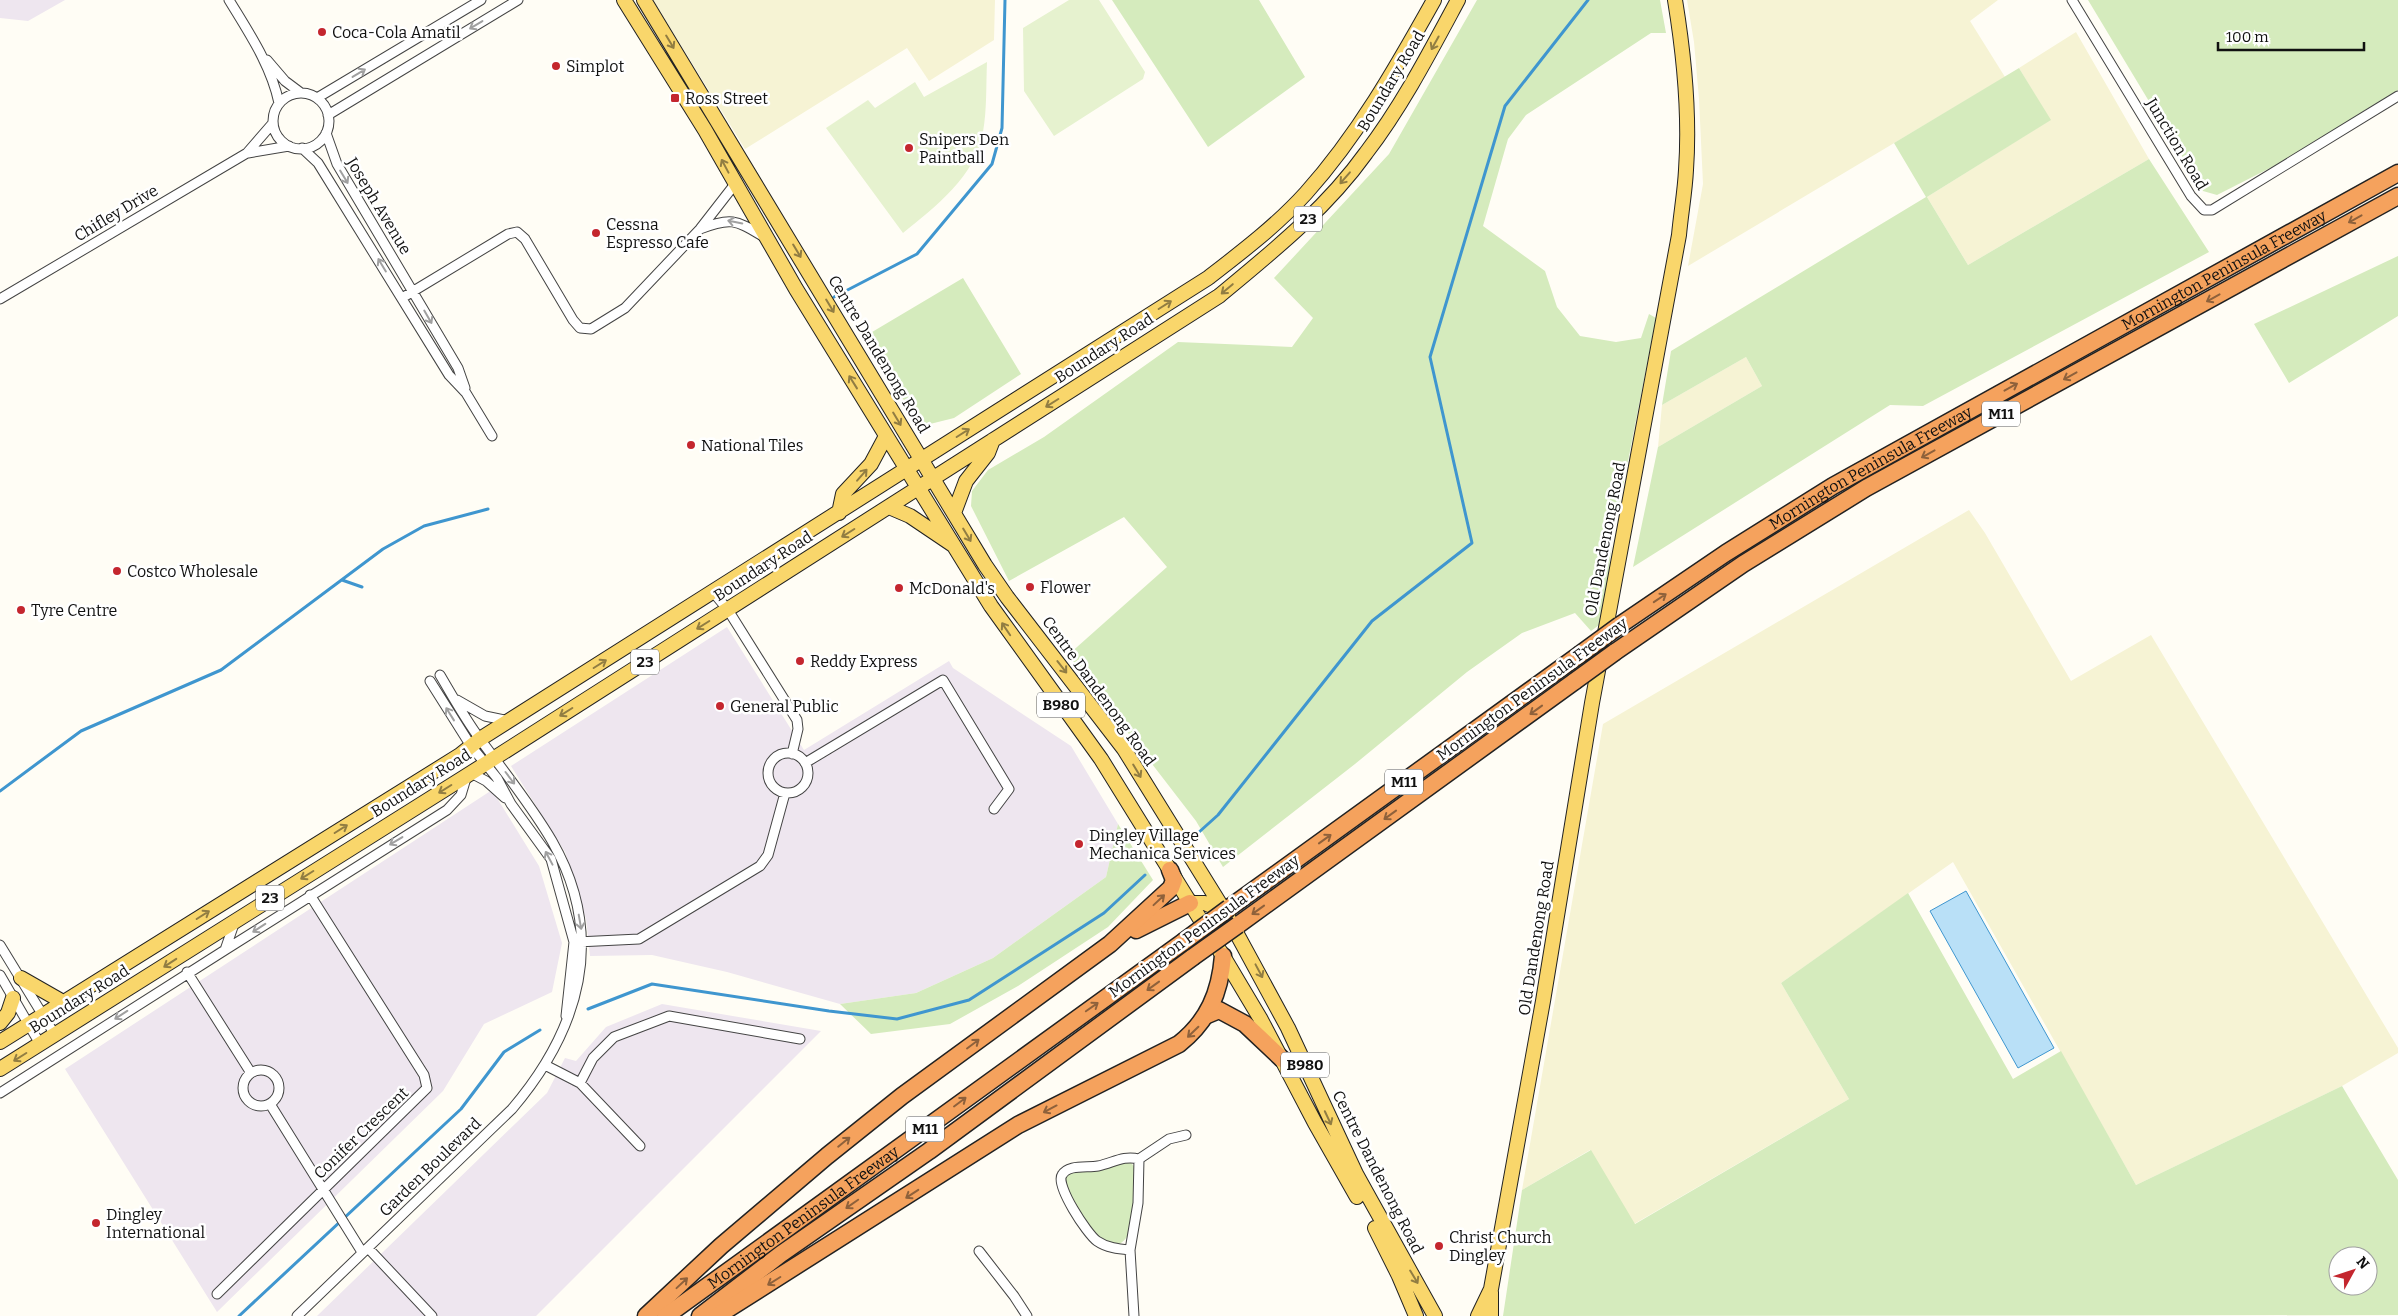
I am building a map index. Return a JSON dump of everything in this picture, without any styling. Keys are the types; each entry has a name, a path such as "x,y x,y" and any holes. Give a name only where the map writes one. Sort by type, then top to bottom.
{"highway":[{"name":"Mornington Peninsula Freeway","path":"666,1316 1579,655 1726,553 1840,482 2398,173"},
{"name":"Mornington Peninsula Freeway","path":"700,1316 781,1254 929,1152 1193,957 1615,652 1736,569 1866,488 2398,196"},
{"path":"646,1316 721,1246 827,1156 910,1090 1110,944 1170,888 1174,880 1170,870"},
{"path":"1110,944 1190,903"},
{"path":"717,1316 1018,1126 1179,1044 1198,1027 1207,1015 1221,979 1223,956"},
{"path":"1207,1015 1218,1010 1238,1019 1251,1028 1282,1059"}],"main road":[{"name":"Centre Dandenong Road","path":"624,0 705,130 766,239 886,436 1013,638 1101,759 1223,956 1376,1229 1397,1270 1416,1316"},
{"name":"Centre Dandenong Road","path":"644,0 1007,597 1124,749 1227,911 1288,1028 1356,1174 1435,1316"},
{"name":"Boundary Road","path":"0,1042 718,590 1208,278 1255,242 1306,193 1349,141 1392,74 1434,0"},
{"name":"Boundary Road","path":"0,1069 728,610 1219,296 1309,218 1366,154 1413,82 1458,0"},
{"name":"Old Dandenong Road","path":"1491,1316 1491,1289 1543,1001 1592,703 1679,235 1686,169 1687,136 1682,59 1675,0"},
{"path":"839,513 843,494 871,464 886,436"},
{"path":"938,518 953,511 966,481 988,453 994,439"},
{"path":"889,507 910,516 931,532 955,546"},
{"path":"718,590 737,592 759,590"},
{"path":"1190,903 1205,903 1227,911 1223,956"},
{"path":"21,978 63,1002"},
{"path":"0,1023 13,998"},
{"name":"Old Dandenong Road","path":"1478,1316 1491,1289"}],"street":[{"path":"229,0 261,52 285,81 300,93 317,98 328,115 326,133 316,144 302,148 288,146 275,132 273,123 275,109 279,103 292,94 300,93"},
{"path":"317,98 481,0"},
{"path":"328,115 518,0"},
{"name":"Junction Road","path":"2072,0 2191,196 2204,210 2212,210 2398,96"},
{"path":"261,52 275,85 279,103"},
{"name":"Chifley Drive","path":"0,299 247,153 273,123"},
{"name":"Joseph Avenue","path":"326,133 336,164 458,368 466,394"},
{"name":"Chifley Drive","path":"247,153 288,146"},
{"name":"Joseph Avenue","path":"302,148 318,163 449,374 466,394 492,436"},
{"path":"402,298 508,234 518,232 525,239 573,320 580,328 591,329 625,308 700,229 734,184"},
{"path":"700,229 721,221 732,221 744,224 766,239"},
{"path":"718,590 728,610 797,720 798,729 792,754"},
{"path":"440,675 475,743"},
{"path":"805,763 943,680 1009,788 994,809"},
{"path":"430,681 475,743"},
{"path":"454,699 485,716 509,721"},
{"name":"Garden Boulevard","path":"297,1316 512,1109 533,1084 545,1065 574,1004 578,942 576,903 553,843 524,797 475,743"},
{"path":"792,754 805,763 807,777 805,783 794,792 785,793 773,786 769,780 769,767 778,756 792,754"},
{"name":"Garden Boulevard","path":"490,760 510,804 552,859 578,942"},
{"path":"0,1093 187,972 225,950 452,806 461,795 469,774 486,781 510,804"},
{"path":"578,942 639,939 760,866 768,855 785,793"},
{"name":"Conifer Crescent","path":"217,1294 427,1088 427,1082 310,895"},
{"path":"225,950 235,920"},
{"path":"0,945 55,1035"},
{"path":"187,972 251,1072"},
{"path":"0,976 40,1044"},
{"path":"580,1083 593,1058 614,1037 669,1016 800,1039"},
{"path":"545,1065 580,1083 640,1146"},
{"path":"256,1070 268,1071 277,1078 280,1090 270,1104 260,1106 246,1098 243,1087 251,1072 256,1070"},
{"path":"270,1104 351,1234 432,1316"},
{"path":"1130,1250 1103,1245 1087,1232 1064,1194 1060,1179 1063,1173 1073,1168 1101,1165 1122,1157 1139,1159 1169,1139 1186,1135"},
{"path":"1134,1316 1130,1250 1138,1203 1139,1159"},
{"path":"979,1251 1027,1316"}],"shaded area":[{"path":"0,0 65,0 28,21 0,18"},
{"path":"653,0 995,0 994,40 929,81 907,48 745,149"},
{"path":"1687,0 1998,0 1970,21 2005,77 1688,266 1703,184 1699,99 1694,42"},
{"path":"2076,32 2149,159 1968,265 1927,197 2050,120 2019,68"},
{"path":"1746,357 1762,386 1658,447 1662,405"},
{"path":"1969,510 1985,533 2071,681 2151,635 2398,1048 2398,1053 2342,1086 2136,1185 1953,862 1781,983 1849,1099 1634,1224 1590,1150 1522,1190 1603,724"},
{"path":"727,627 804,750 949,661 953,668 1071,746 1118,824 1106,877 993,958 916,993 840,1004 727,972 652,955 590,956 586,919 565,852 511,766"},
{"path":"492,790 539,866 562,943 552,992 484,1024 443,1091 217,1312 65,1069"},
{"path":"662,1004 821,1031 536,1316 317,1316 547,1093 565,1058 576,1061 606,1027"}],"green space":[{"name":"Snipers Den Paintball","path":"1069,0 1099,0 1145,72 1143,79 1054,136 1024,91 1023,28"},
{"path":"1112,0 1259,0 1305,77 1208,147"},
{"path":"1477,0 1660,0 1666,33 1651,33 1526,115 1508,139 1483,226 1545,271 1557,307 1580,336 1616,342 1641,338 1649,314 1656,318 1612,543 1603,622 1591,631 1575,613 1522,633 1467,672 1355,764 1223,867 1196,821 1068,655 1167,567 1124,517 1009,581 971,506 972,491 988,470 1044,437 1178,342 1292,347 1313,318 1274,278 1389,154"},
{"path":"2088,0 2398,0 2398,90 2276,165 2217,195 2203,191"},
{"name":"Snipers Den Paintball","path":"987,62 986,106 983,132 979,148 972,163 941,201 903,233 826,128 868,100 875,108 915,82 924,97"},
{"path":"2019,68 2051,120 1927,197 1968,265 2149,159 2209,252 1923,406 1890,405 1633,567 1658,447 1762,386 1746,357 1662,405 1671,351 1926,197 1894,143"},
{"path":"2398,256 2398,316 2289,383 2254,324"},
{"path":"963,278 1021,374 954,418 926,425 910,409 862,338"},
{"path":"1118,824 1153,880 1108,927 1018,986 950,1024 871,1034 840,1004 916,993 993,958 1106,877"},
{"path":"1908,893 2013,1079 2061,1051 2136,1185 2342,1086 2398,1180 2398,1315 1503,1316 1522,1190 1591,1150 1635,1224 1849,1099 1781,983"},
{"path":"1129,1161 1135,1167 1133,1223 1124,1241 1116,1245 1104,1242 1084,1223 1076,1205 1068,1194 1064,1179 1069,1173"}],"water":[{"path":"1966,891 2054,1048 2018,1068 1930,911"}],"waterway":[{"path":"834,297 917,254 992,164 1002,128 1005,0"},
{"path":"1198,833 1218,815 1372,621 1472,543 1430,357 1505,106 1588,0"},
{"path":"0,791 81,731 221,670 383,549 424,526 488,509"},
{"path":"342,580 362,587"},
{"path":"588,1009 652,984 829,1011 897,1019 969,1000 1104,913 1145,875"},
{"path":"239,1316 461,1109 504,1052 540,1030"}],"place":[{"name":"Coca-Cola Amatil","path":"322,32"},
{"name":"Simplot","path":"556,66"},
{"name":"Ross Street","path":"675,98"},
{"name":"Snipers Den Paintball","path":"909,148"},
{"name":"Cessna Espresso Cafe","path":"596,233"},
{"name":"National Tiles","path":"691,445"},
{"name":"Costco Wholesale","path":"117,571"},
{"name":"Flower","path":"1030,587"},
{"name":"McDonald's","path":"899,588"},
{"name":"Tyre Centre","path":"21,610"},
{"name":"Reddy Express","path":"800,661"},
{"name":"General Public","path":"720,706"},
{"name":"Dingley Village Mechanica Services","path":"1079,844"},
{"name":"Dingley International","path":"96,1223"},
{"name":"Christ Church Dingley","path":"1439,1246"}]}
